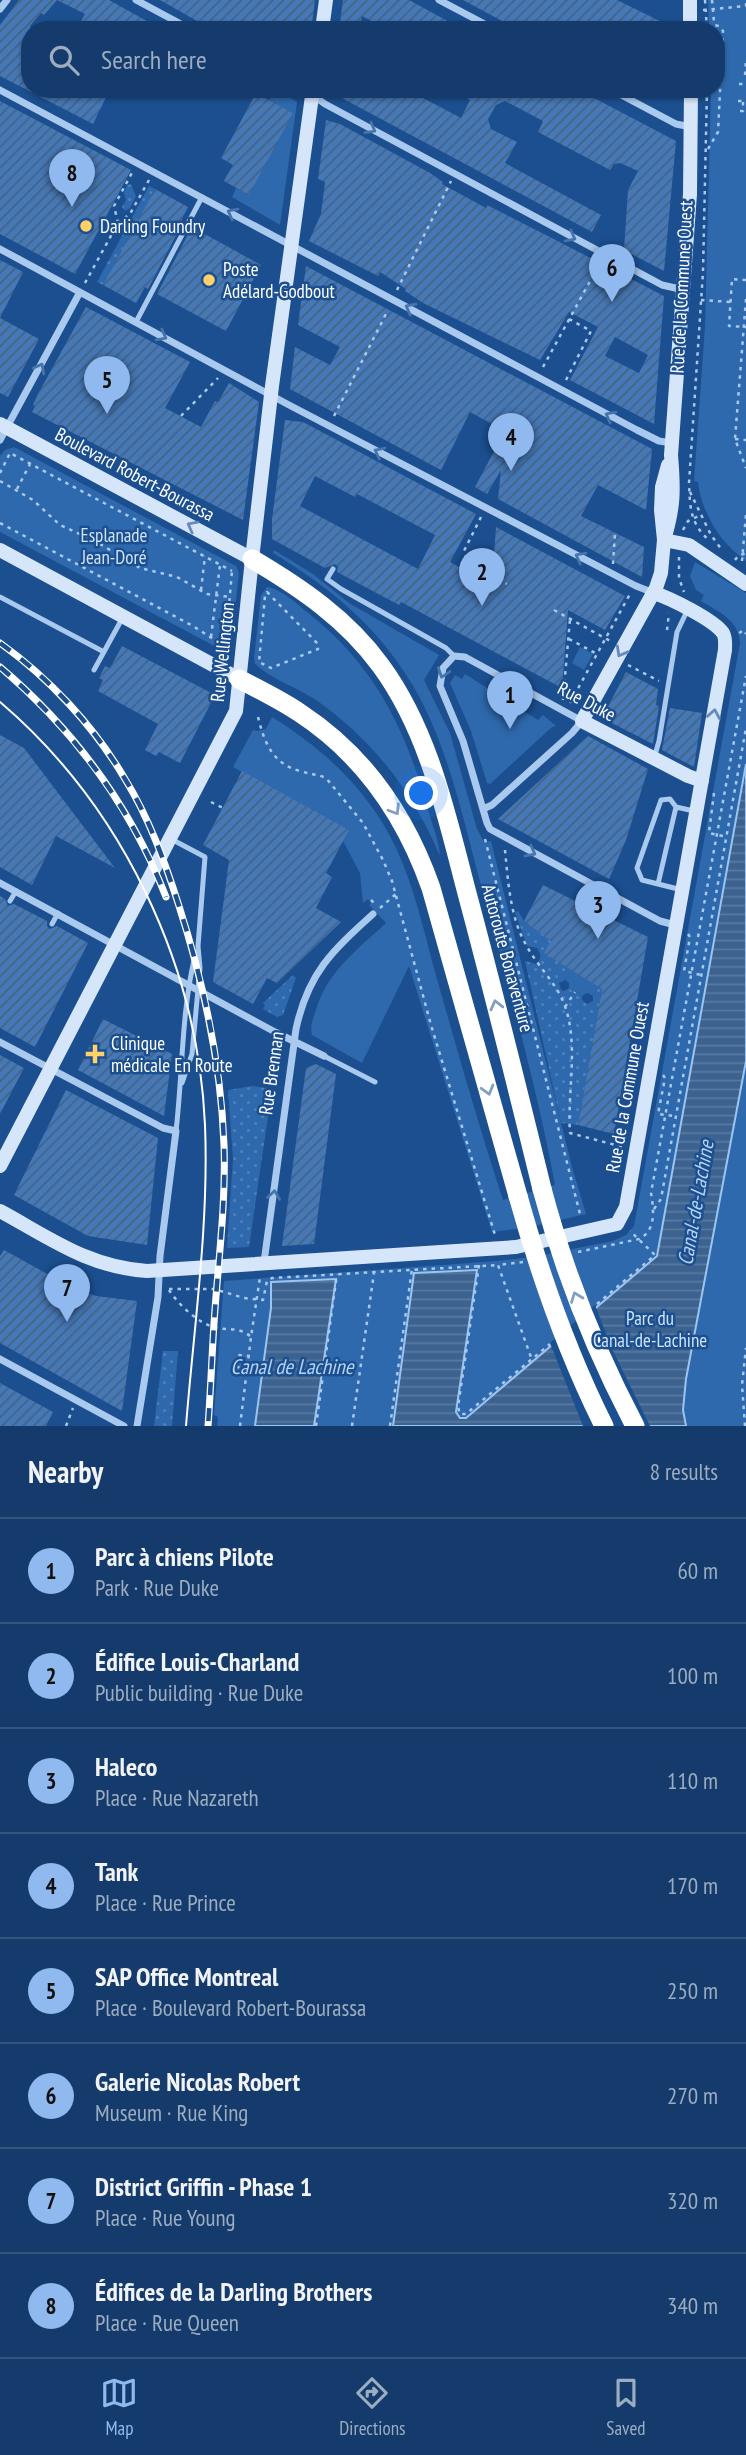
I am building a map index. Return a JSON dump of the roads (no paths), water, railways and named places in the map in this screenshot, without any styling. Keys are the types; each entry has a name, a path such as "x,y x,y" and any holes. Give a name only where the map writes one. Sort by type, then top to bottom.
{"highway":[{"name":"Autoroute Bonaventure","path":"244,564 304,591 350,629 389,677 416,727 461,870 562,1259 583,1317 635,1426"},
{"path":"239,679 292,708 334,738 377,784 403,822 431,888 539,1267 565,1340 604,1426"}],"street":[{"path":"0,9 7,0"},
{"path":"136,0 175,21"},
{"path":"324,21 327,0"},
{"path":"439,0 479,21"},
{"path":"690,0 690,21"},
{"path":"0,90 672,449"},
{"name":"Rue Wellington","path":"0,1166 236,710 244,564 272,394 309,98"},
{"path":"322,98 454,175 662,285 684,290"},
{"path":"627,98 676,124 692,127"},
{"name":"Rue de la Commune Ouest","path":"0,1211 92,1260 165,1276 266,1270 516,1247 617,1224 626,1207 682,931 682,890 708,788 726,643 720,631 689,603 654,593 661,573 664,540 673,512 672,449 684,290 691,98"},
{"path":"0,249 636,586 654,593 582,721 492,805 483,809"},
{"path":"2,431 80,292"},
{"name":"Boulevard Robert-Bourassa","path":"2,431 244,564"},
{"path":"664,540 689,545 746,584"},
{"path":"0,550 239,679"},
{"path":"454,656 443,668 440,686 463,741 488,826 509,841 682,931"},
{"name":"Rue Duke","path":"454,656 469,660 708,788"},
{"path":"0,883 324,1056"},
{"name":"Rue Brennan","path":"266,1270 295,1042 302,1009 315,975 335,950 374,913"},
{"path":"0,1042 163,1128 176,1131 165,1276 158,1297 137,1426"},
{"path":"0,1359 124,1426"}],"lane":[{"path":"136,322 202,197"},
{"name":"Rue Duke","path":"333,569 327,579 446,648 454,656"},
{"path":"0,597 48,625 104,652"},
{"path":"653,758 659,741 678,629 689,603"},
{"path":"94,670 123,616"},
{"path":"676,807 670,799 661,800 637,868 642,880 682,890"},
{"path":"676,807 701,808"},
{"path":"658,884 676,807"},
{"path":"170,838 205,857 198,946 189,986 182,1051 182,1083 176,1131"},
{"path":"10,901 16,891"},
{"path":"52,924 58,913"},
{"path":"182,1083 192,1055 200,968 198,946"},
{"path":"324,1056 375,1083"}],"water":[{"name":"Canal de Lachine","path":"746,764 746,1061 686,1379 683,1410 686,1426 393,1426 414,1273 477,1270 456,1412 460,1418 466,1418 657,1256"},
{"name":"Canal de Lachine","path":"336,1279 314,1426 255,1426 271,1308 271,1282"}],"tram line":[{"path":"0,702 44,743 83,789 117,839 146,892 169,948 187,1006 199,1065 206,1163 203,1238 186,1426"}],"railway":[{"path":"0,643 53,687 85,722 113,759 142,809 162,857 196,965 215,1054 224,1145 223,1207 208,1426"},
{"path":"0,667 52,716 97,772 136,832 166,897"}],"place":[{"name":"Édifices de la Darling Brothers","path":"72,207"},
{"name":"Darling Foundry","path":"86,226"},
{"name":"Poste Adélard-Godbout","path":"209,280"},
{"name":"Galerie Nicolas Robert","path":"612,302"},
{"name":"SAP Office Montreal","path":"107,414"},
{"name":"Tank","path":"511,471"},
{"name":"Édifice Louis-Charland","path":"482,606"},
{"name":"Parc à chiens Pilote","path":"510,729"},
{"name":"Haleco","path":"598,939"},
{"name":"Clinique médicale En Route","path":"95,1054"},
{"name":"District Griffin - Phase 1","path":"67,1322"}],"park label":[{"name":"Esplanade Jean-Doré","path":"114,546"},
{"name":"Parc du Canal-de-Lachine","path":"650,1329"}],"water label":[{"name":"Canal-de-Lachine","path":"696,1203"}]}
